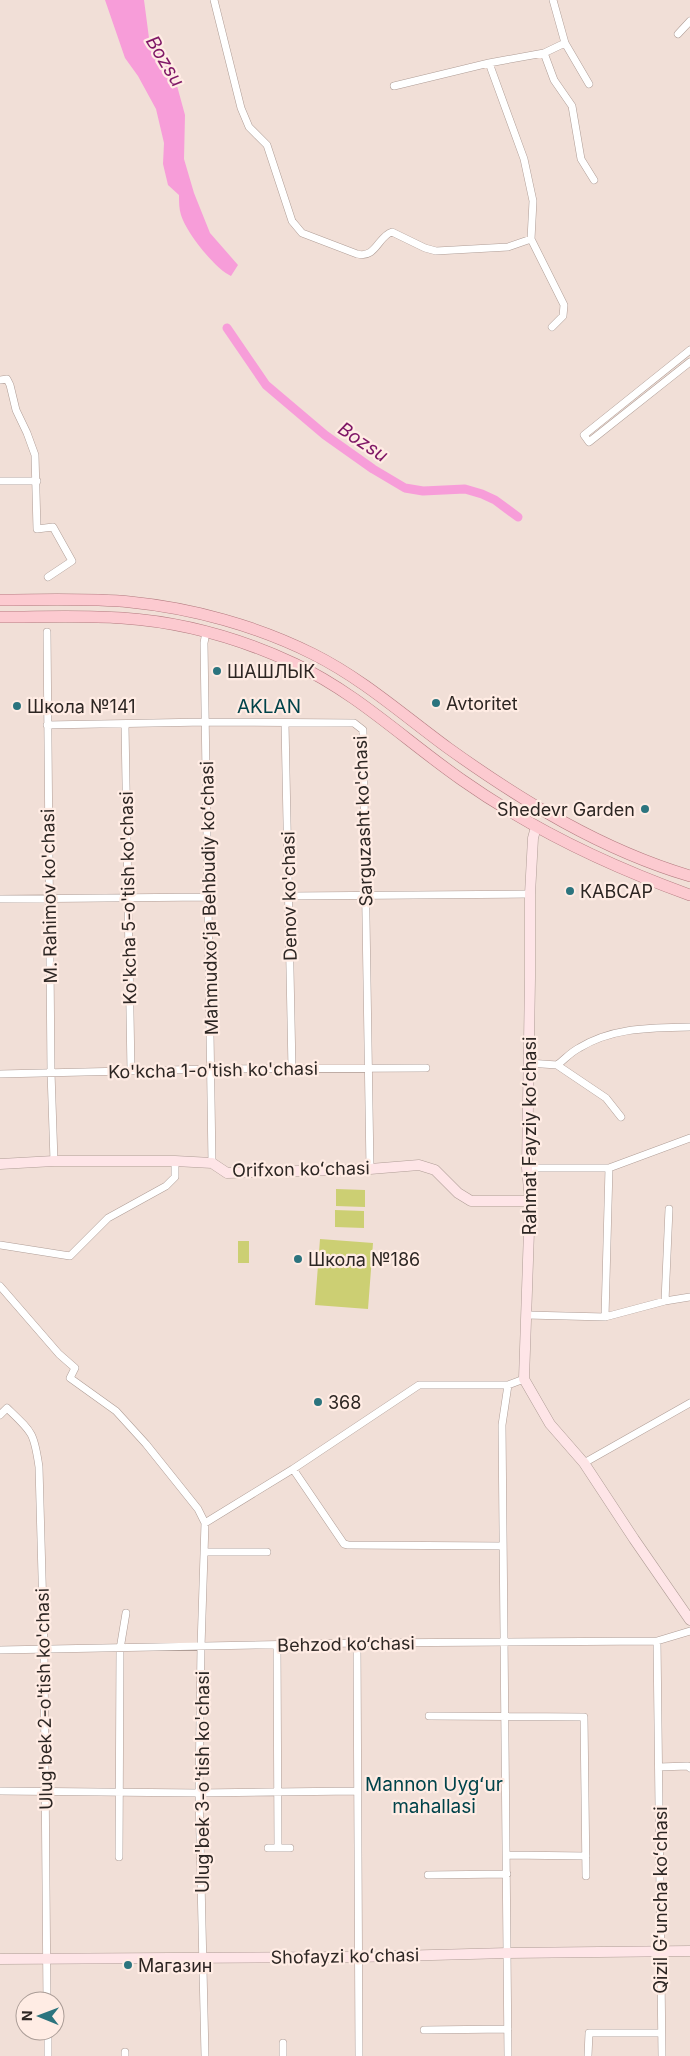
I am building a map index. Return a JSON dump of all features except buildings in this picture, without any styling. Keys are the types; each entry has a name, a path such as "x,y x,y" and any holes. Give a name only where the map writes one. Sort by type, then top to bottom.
{"main road":[{"path":"0,600 138,603 204,615 258,632 313,654 340,670 381,696 488,776 538,808 616,848 690,876"},
{"path":"0,617 80,616 126,618 206,632 252,646 296,664 332,684 371,711 456,776 536,827 609,864 690,895"},
{"path":"252,646 257,645 261,641 262,636 258,632"},
{"path":"332,684 332,674 340,670"}],"street":[{"path":"214,0 241,108 249,127 267,146 292,221 302,233 365,255 372,252 387,234 392,232 425,248 436,251 508,247 531,239"},
{"path":"553,0 565,43 589,84"},
{"path":"678,34 690,21"},
{"path":"394,86 544,52 565,43"},
{"path":"544,52 554,80 572,106 581,159 594,180"},
{"path":"489,63 524,159 533,200 531,239 564,305 563,316 552,327"},
{"path":"690,350 584,435 589,442 690,362"},
{"path":"3,379 10,385 16,410 28,433 35,455 38,529 53,527 72,561 48,576"},
{"path":"0,481 37,481"},
{"name":"M. Rahimov ko'chasi","path":"47,632 51,1072 54,1161"},
{"name":"Mahmudxoʻja Behbudiy koʻchasi","path":"206,632 204,643 212,1163"},
{"name":"Sarguzasht ko'chasi","path":"47,725 206,722 354,723 363,730 370,1170"},
{"name":"Denov ko'chasi","path":"285,723 292,1069"},
{"name":"Ko'kcha 5-o'tish ko'chasi","path":"126,725 131,1071"},
{"name":"Rahmat Fayziy koʻchasi","path":"524,1379 530,1202 527,1168 530,894 533,838 536,827"},
{"path":"290,896 530,894"},
{"path":"0,899 209,897"},
{"path":"557,1065 579,1048 606,1036 635,1028 690,1027"},
{"path":"528,1063 557,1065 606,1098 621,1117"},
{"name":"Ko'kcha 1-o'tish ko'chasi","path":"0,1074 426,1068"},
{"path":"527,1168 609,1168 690,1138"},
{"name":"Orifxon koʻchasi","path":"0,1164 54,1161 175,1161 212,1163 227,1173 370,1170 413,1165 435,1170 458,1193 471,1201 530,1202"},
{"path":"0,1245 70,1256 108,1218 166,1186 175,1177 175,1161"},
{"path":"606,1317 609,1168"},
{"path":"665,1301 670,1209"},
{"name":"Ulug'bek 3-o'tish ko'chasi","path":"2,1292 59,1354 75,1368 70,1378 116,1411 146,1444 198,1509 205,1523 199,1793 205,2056"},
{"path":"527,1314 606,1317 665,1301 690,1297"},
{"path":"205,1523 293,1469 420,1385 508,1385 524,1379 550,1424 584,1463 690,1620"},
{"path":"508,1385 502,1425 508,2056"},
{"path":"584,1463 690,1403"},
{"name":"Ulug'bek 2-o'tish ko'chasi","path":"0,1416 7,1408 29,1430 36,1444 39,1467 44,1649 47,1991"},
{"path":"293,1469 344,1544 503,1546"},
{"path":"204,1552 267,1552"},
{"path":"119,1857 120,1649 126,1613"},
{"name":"Behzod ko‘chasi","path":"0,1650 357,1643 657,1641 690,1631"},
{"name":"Qizil Gʻuncha koʻchasi","path":"657,1641 662,2056"},
{"path":"357,1643 356,1791 359,2056"},
{"path":"277,1645 278,1848"},
{"path":"429,1716 584,1717 586,1876"},
{"path":"660,1767 688,1766 690,1768"},
{"path":"0,1791 199,1793 356,1791"},
{"path":"268,1848 290,1848"},
{"path":"507,1855 586,1856"},
{"path":"428,1875 507,1874"},
{"name":"Shofayzi koʻchasi","path":"0,1959 357,1957 690,1951"},
{"path":"424,2030 508,2029"},
{"path":"588,2056 589,2033 661,2033"},
{"path":"48,2041 48,2056"},
{"path":"283,2056 284,2043"}],"green space":[{"path":"336,1189 365,1190 365,1207 336,1206"},
{"path":"335,1210 364,1211 364,1228 335,1227"},
{"path":"320,1239 373,1243 368,1309 315,1305"},
{"path":"238,1241 249,1241 249,1263 238,1263"}],"water":[{"path":"105,0 144,0 149,38 165,59 176,82 185,115 184,159 194,193 210,233 238,265 231,276 209,258 184,222 180,210 179,195 168,185 163,164 164,143 156,109 138,76 125,58"}],"waterway":[{"name":"Bozsu","path":"227,328 266,385 325,435 373,469 405,488 423,491 465,489 482,494 495,500 518,517"}],"place":[{"name":"ШАШЛЫК","path":"217,671"},
{"name":"Avtoritet","path":"436,703"},
{"name":"Школа №141","path":"17,706"},
{"name":"Shedevr Garden","path":"645,809"},
{"name":"КАВСАР","path":"570,891"},
{"name":"Школа №186","path":"298,1259"},
{"name":"368","path":"318,1402"},
{"name":"Магазин","path":"128,1965"}],"district":[{"name":"AKLAN","path":"269,706"},
{"name":"Mannon Uygʻur mahallasi","path":"434,1795"}]}
